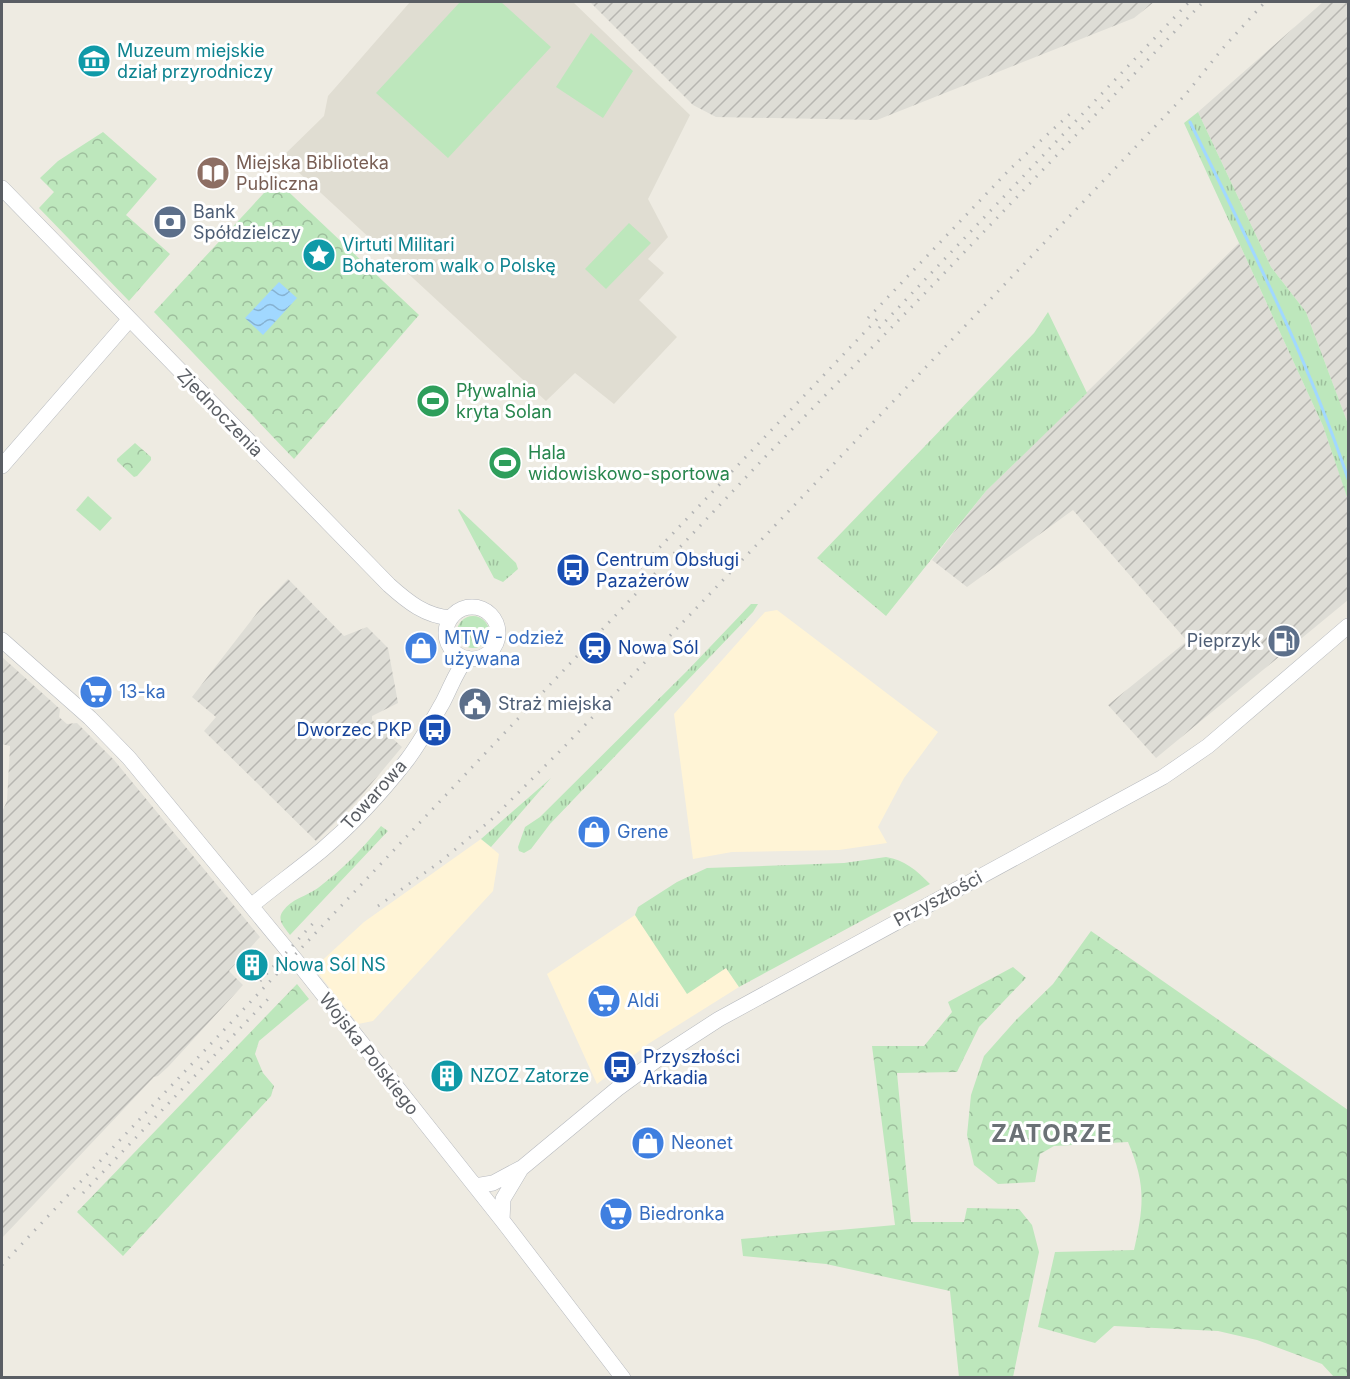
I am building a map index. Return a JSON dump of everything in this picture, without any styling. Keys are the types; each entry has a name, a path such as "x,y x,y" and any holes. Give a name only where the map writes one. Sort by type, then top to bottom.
{"street":[{"name":"Zjednoczenia","path":"2,188 389,585 430,615 451,618"},
{"path":"2,466 129,320"},
{"path":"478,608 490,614 497,626 497,641 493,648 482,657 467,658 460,656 450,645 447,632 451,618 463,609 478,608"},
{"name":"Przyszłości","path":"475,1186 493,1183 523,1167 617,1089 719,1019 1163,777 1208,746 1348,626"},
{"name":"Wojska Polskiego","path":"2,640 90,718 129,758 251,906 475,1186 623,1377"},
{"name":"Towarowa","path":"251,906 324,849 357,818 382,790 421,739 467,658"},
{"name":"Przyszłości","path":"502,1221 503,1199 523,1167"}],"shaded area":[{"path":"410,2 573,2 690,115 648,199 668,237 648,259 664,273 639,300 677,337 614,404 575,373 546,401 282,157 324,116 328,96"},
{"path":"590,2 1154,2 1134,18 877,120 716,117 693,105"},
{"path":"1323,2 1348,2 1348,424 1306,312 1271,267 1198,112"},
{"path":"1239,243 1323,426 1348,499 1348,600 1156,758 1108,705 1187,641 1073,510 967,587 932,560 986,491"},
{"path":"288,579 344,636 367,627 388,648 398,703 372,716 372,720 402,747 356,802 316,841 204,731 216,717 192,697 260,609"},
{"path":"777,610 938,732 904,778 878,827 887,843 839,850 732,852 693,859 674,714 765,612"},
{"path":"2,657 60,709 59,717 67,724 77,723 114,760 260,937 229,971 243,985 168,1067 154,1077 2,1238 2,812 7,801 10,746 2,744"},
{"path":"481,839 499,854 493,891 373,1021 358,1024 314,968 364,922"},
{"path":"635,915 687,993 726,968 739,987 648,1044 597,1084 547,974"}],"green space":[{"path":"460,2 501,2 551,47 448,158 376,93"},
{"path":"591,33 633,71 603,118 556,87"},
{"path":"1198,112 1271,267 1306,312 1348,424 1348,500 1323,426 1184,123"},
{"path":"103,132 157,179 126,215 170,254 129,301 39,208 54,192 40,178 58,161"},
{"path":"276,180 419,315 294,459 154,312"},
{"path":"629,223 651,243 606,289 585,269"},
{"path":"1048,312 1087,393 986,491 886,616 817,558 1034,333"},
{"path":"135,443 151,457 151,460 134,477 117,459"},
{"path":"88,496 112,518 100,531 76,510"},
{"path":"459,509 516,563 518,569 503,582 494,578"},
{"path":"751,604 758,604 753,612 550,824 531,849 524,853 519,851 518,847 525,827 540,817"},
{"path":"473,616 485,620 489,632 485,644 473,648 461,644 457,632 461,620"},
{"path":"551,778 491,847 481,839"},
{"path":"381,826 388,831 290,935 280,918 286,907 318,888 336,873"},
{"path":"886,857 910,866 930,884 739,987 726,968 687,994 635,915 638,907 677,882 707,868 844,863"},
{"path":"1091,931 1348,1110 1348,1377 1334,1377 1322,1364 1257,1340 1218,1331 1114,1326 1095,1343 1038,1327 1055,1252 1134,1250 1142,1195 1138,1170 1128,1142 1054,1146 1040,1154 1035,1182 998,1184 974,1165 967,1135 971,1095 984,1056 1016,1020 1053,984"},
{"path":"1013,967 1026,978 979,1027 957,1072 897,1073 911,1222 964,1222 967,1208 1019,1209 1032,1225 1039,1252 1013,1377 959,1377 950,1291 826,1264 743,1256 741,1239 895,1225 872,1046 924,1046 952,1012 948,1002"},
{"path":"297,984 309,999 259,1041 255,1054 263,1073 274,1086 271,1096 123,1256 77,1212"}],"water":[{"path":"279,282 297,298 263,335 245,318"}],"waterway":[{"path":"1190,122 1295,343 1348,479"}],"railway":[{"path":"879,328 1189,2"},
{"path":"2,1265 767,455 1203,2"},
{"path":"440,862 491,820 565,746 1186,94 1223,48 1265,2"},
{"path":"868,318 1011,168 1073,111"},
{"path":"640,568 882,314"},
{"path":"378,906 447,857"},
{"path":"260,981 317,919"},
{"path":"83,1193 272,995"}],"place":[{"name":"Muzeum miejskie dział przyrodniczy","path":"94,61"},
{"name":"Miejska Biblioteka Publiczna","path":"213,173"},
{"name":"Bank Spółdzielczy","path":"170,222"},
{"name":"Virtuti Militari Bohaterom walk o Polskę","path":"319,255"},
{"name":"Pływalnia kryta Solan","path":"433,401"},
{"name":"Hala widowiskowo-sportowa","path":"505,463"},
{"name":"Centrum Obsługi Pazażerów","path":"573,570"},
{"name":"Pieprzyk","path":"1284,641"},
{"name":"MTW - odzież używana","path":"421,648"},
{"name":"Nowa Sól","path":"595,648"},
{"name":"13-ka","path":"96,692"},
{"name":"Straż miejska","path":"475,704"},
{"name":"Dworzec PKP","path":"435,730"},
{"name":"Grene","path":"594,832"},
{"name":"Nowa Sól NS","path":"252,965"},
{"name":"Aldi","path":"604,1001"},
{"name":"Przyszłości Arkadia","path":"620,1067"},
{"name":"NZOZ Zatorze","path":"447,1076"},
{"name":"Neonet","path":"648,1143"},
{"name":"Biedronka","path":"616,1214"}],"district":[{"name":"ZATORZE","path":"1052,1134"}]}
